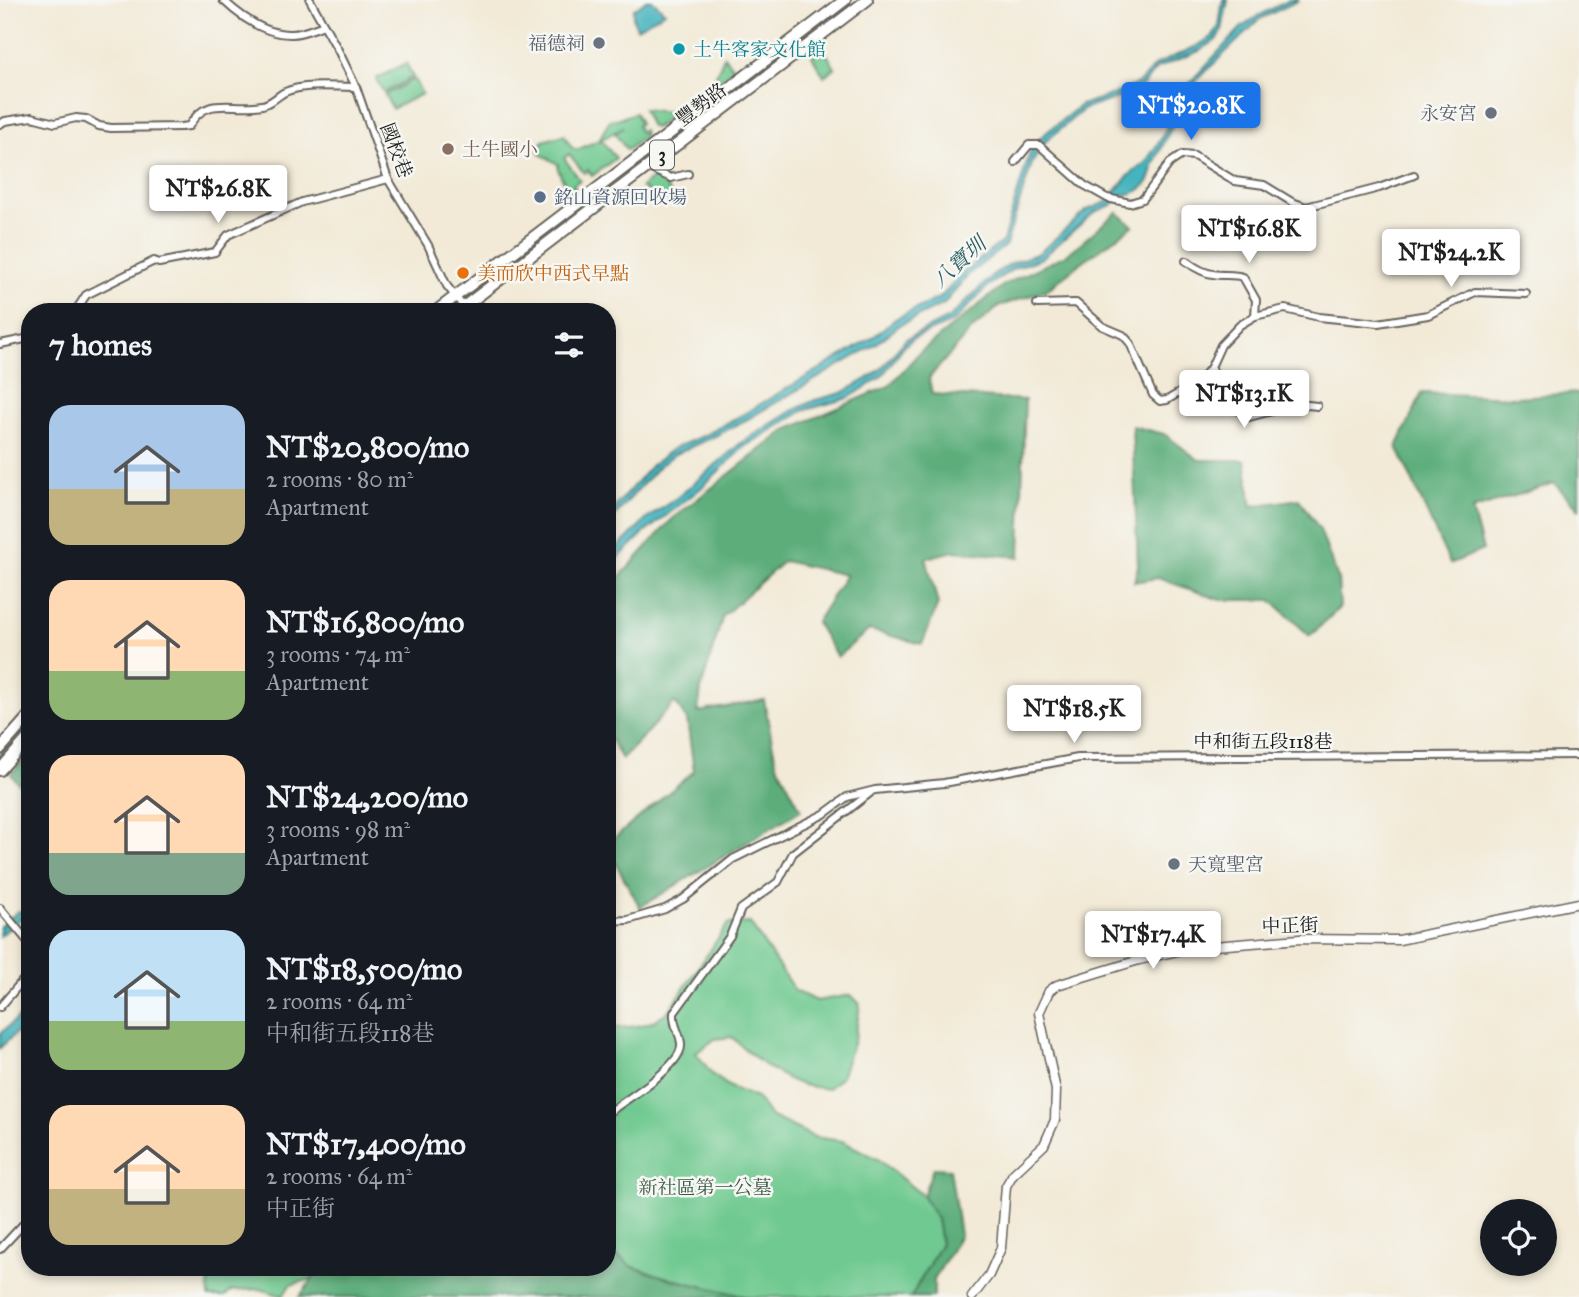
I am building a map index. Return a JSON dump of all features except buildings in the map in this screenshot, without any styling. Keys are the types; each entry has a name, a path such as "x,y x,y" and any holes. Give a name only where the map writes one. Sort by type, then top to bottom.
{"main road":[{"name":"豐勢路","path":"446,303 845,0"},
{"name":"豐勢路","path":"468,303 867,0"},
{"path":"0,749 21,725"},
{"path":"0,770 21,746"}],"street":[{"path":"223,0 246,21 273,30 292,34 324,25"},
{"name":"國校巷","path":"310,0 356,87 388,179 428,245 457,303"},
{"path":"0,124 32,117 55,123 76,118 111,128 181,127 189,126 196,114 211,106 264,105 286,91 311,87 356,87"},
{"path":"1015,162 1030,145 1038,145 1084,185 1107,198 1130,203 1143,199 1170,163 1182,155 1194,156 1235,181 1264,185 1306,207 1379,188 1414,175"},
{"path":"646,167 671,178 688,174"},
{"path":"81,303 86,295 154,261 159,263 215,251 228,235 302,202 388,179"},
{"path":"1186,261 1215,275 1243,277 1256,300 1255,316"},
{"path":"1037,304 1076,303 1102,326 1124,335 1155,399 1167,400 1201,380 1211,367 1221,345 1240,326 1255,316 1285,309 1319,317 1378,323 1428,315 1475,292 1526,294"},
{"path":"0,344 21,340"},
{"path":"1211,367 1231,402 1240,413 1249,417 1299,404 1317,406"},
{"name":"中和街五段118巷","path":"616,921 628,920 665,909 684,899 733,859 824,814 847,797 875,790 944,783 1078,758 1579,755"},
{"path":"616,1108 655,1080 678,1057 681,1046 673,1024 674,1013 730,936 741,909 778,882 793,853 875,790"},
{"name":"中正街","path":"972,1297 989,1275 1001,1248 1006,1186 1013,1174 1044,1145 1055,1120 1056,1090 1039,1013 1049,991 1057,985 1139,960 1190,948 1300,939 1399,940 1579,903"},
{"path":"0,908 21,933"},
{"path":"0,1007 21,982"},
{"path":"0,1248 21,1226"}],"green space":[{"path":"823,48 835,68 824,76 812,56"},
{"path":"724,56 734,69 712,86"},
{"path":"406,63 413,77 384,93 376,79"},
{"path":"414,79 422,94 392,109 385,95"},
{"path":"682,105 686,106 655,128 651,127 643,109 667,112"},
{"path":"635,113 640,123 637,126 640,132 643,130 644,136 627,150 615,134 623,127 601,140 616,158 592,176 588,170 584,173 569,154 564,158 580,180 573,185 576,189 569,195 558,164 540,154 537,148 543,141 564,135 572,148 577,150 599,140 609,121 623,117 624,119"},
{"path":"655,176 668,180 666,186 672,197 658,198 641,187"},
{"path":"1117,212 1133,226 1047,290 1000,306 970,331 929,378 932,394 1025,400 1020,557 954,551 926,558 938,604 922,644 869,630 837,657 816,622 846,575 784,561 723,616 701,689 698,712 764,700 776,762 801,810 640,907 616,864 616,837 694,771 687,720 675,702 622,759 616,749 616,581 673,518 786,430 889,386 919,353 1005,284 1068,254"},
{"path":"1422,393 1515,397 1579,393 1579,509 1554,483 1472,510 1483,550 1450,564 1397,447"},
{"path":"1132,426 1164,434 1199,460 1245,460 1252,506 1299,499 1320,530 1338,579 1340,607 1310,636 1271,600 1220,600 1158,578 1134,582 1138,566"},
{"path":"21,763 21,782 19,784 11,774"},
{"name":"新社區第一公墓","path":"750,923 795,991 816,1001 851,995 860,1004 855,1038 841,1077 827,1089 806,1086 782,1076 732,1037 715,1039 696,1053 713,1075 730,1087 757,1098 770,1116 814,1137 842,1141 878,1159 923,1196 937,1219 941,1243 911,1297 748,1297 633,1267 616,1255 616,1028 649,1023 670,1009 728,924"},
{"path":"933,1168 950,1169 960,1235 934,1280 934,1297 911,1297 941,1243 937,1219 923,1196"},
{"path":"616,1255 633,1267 748,1297 299,1297 315,1276 616,1276"},
{"path":"208,1276 315,1276 290,1285 283,1296 260,1289 231,1291 224,1297 209,1297"}],"water":[{"path":"646,0 652,0 665,12 637,28 633,10"},
{"name":"八寶圳","path":"1223,0 1228,0 1222,30 1216,40 1199,51 1157,68 1142,86 1127,95 1084,109 1045,142 1032,163 1006,245 969,274 944,304 900,325 876,344 746,420 675,454 658,467 616,514 616,506 652,465 674,448 742,415 872,338 895,319 941,297 966,270 1003,241 1031,149 1041,137 1081,105 1123,91 1140,82 1155,65 1197,46 1213,36 1219,26"},
{"name":"八寶圳","path":"1289,0 1299,0 1260,19 1198,79 1187,96 1144,187 1134,193 1122,195 1112,205 1095,212 1042,258 1014,268 988,286 953,322 914,338 904,346 882,376 869,385 848,398 805,410 744,447 701,488 643,534 616,560 616,549 648,518 679,496 741,443 792,411 815,400 842,393 867,379 882,368 906,339 949,318 993,275 1010,264 1039,253 1087,210 1107,202 1128,176 1145,163 1161,139 1182,94 1195,77 1241,28"},
{"path":"21,911 21,918 0,936 0,927"},
{"path":"21,1015 21,1028 0,1048 0,1034"}],"place":[{"name":"福德祠","path":"599,43"},
{"name":"土牛客家文化館","path":"679,49"},
{"name":"永安宮","path":"1491,113"},
{"name":"土牛國小","path":"448,149"},
{"name":"銘山資源回收場","path":"540,197"},
{"name":"美而欣中西式早點","path":"463,273"},
{"name":"天寬聖宮","path":"1174,864"}]}
